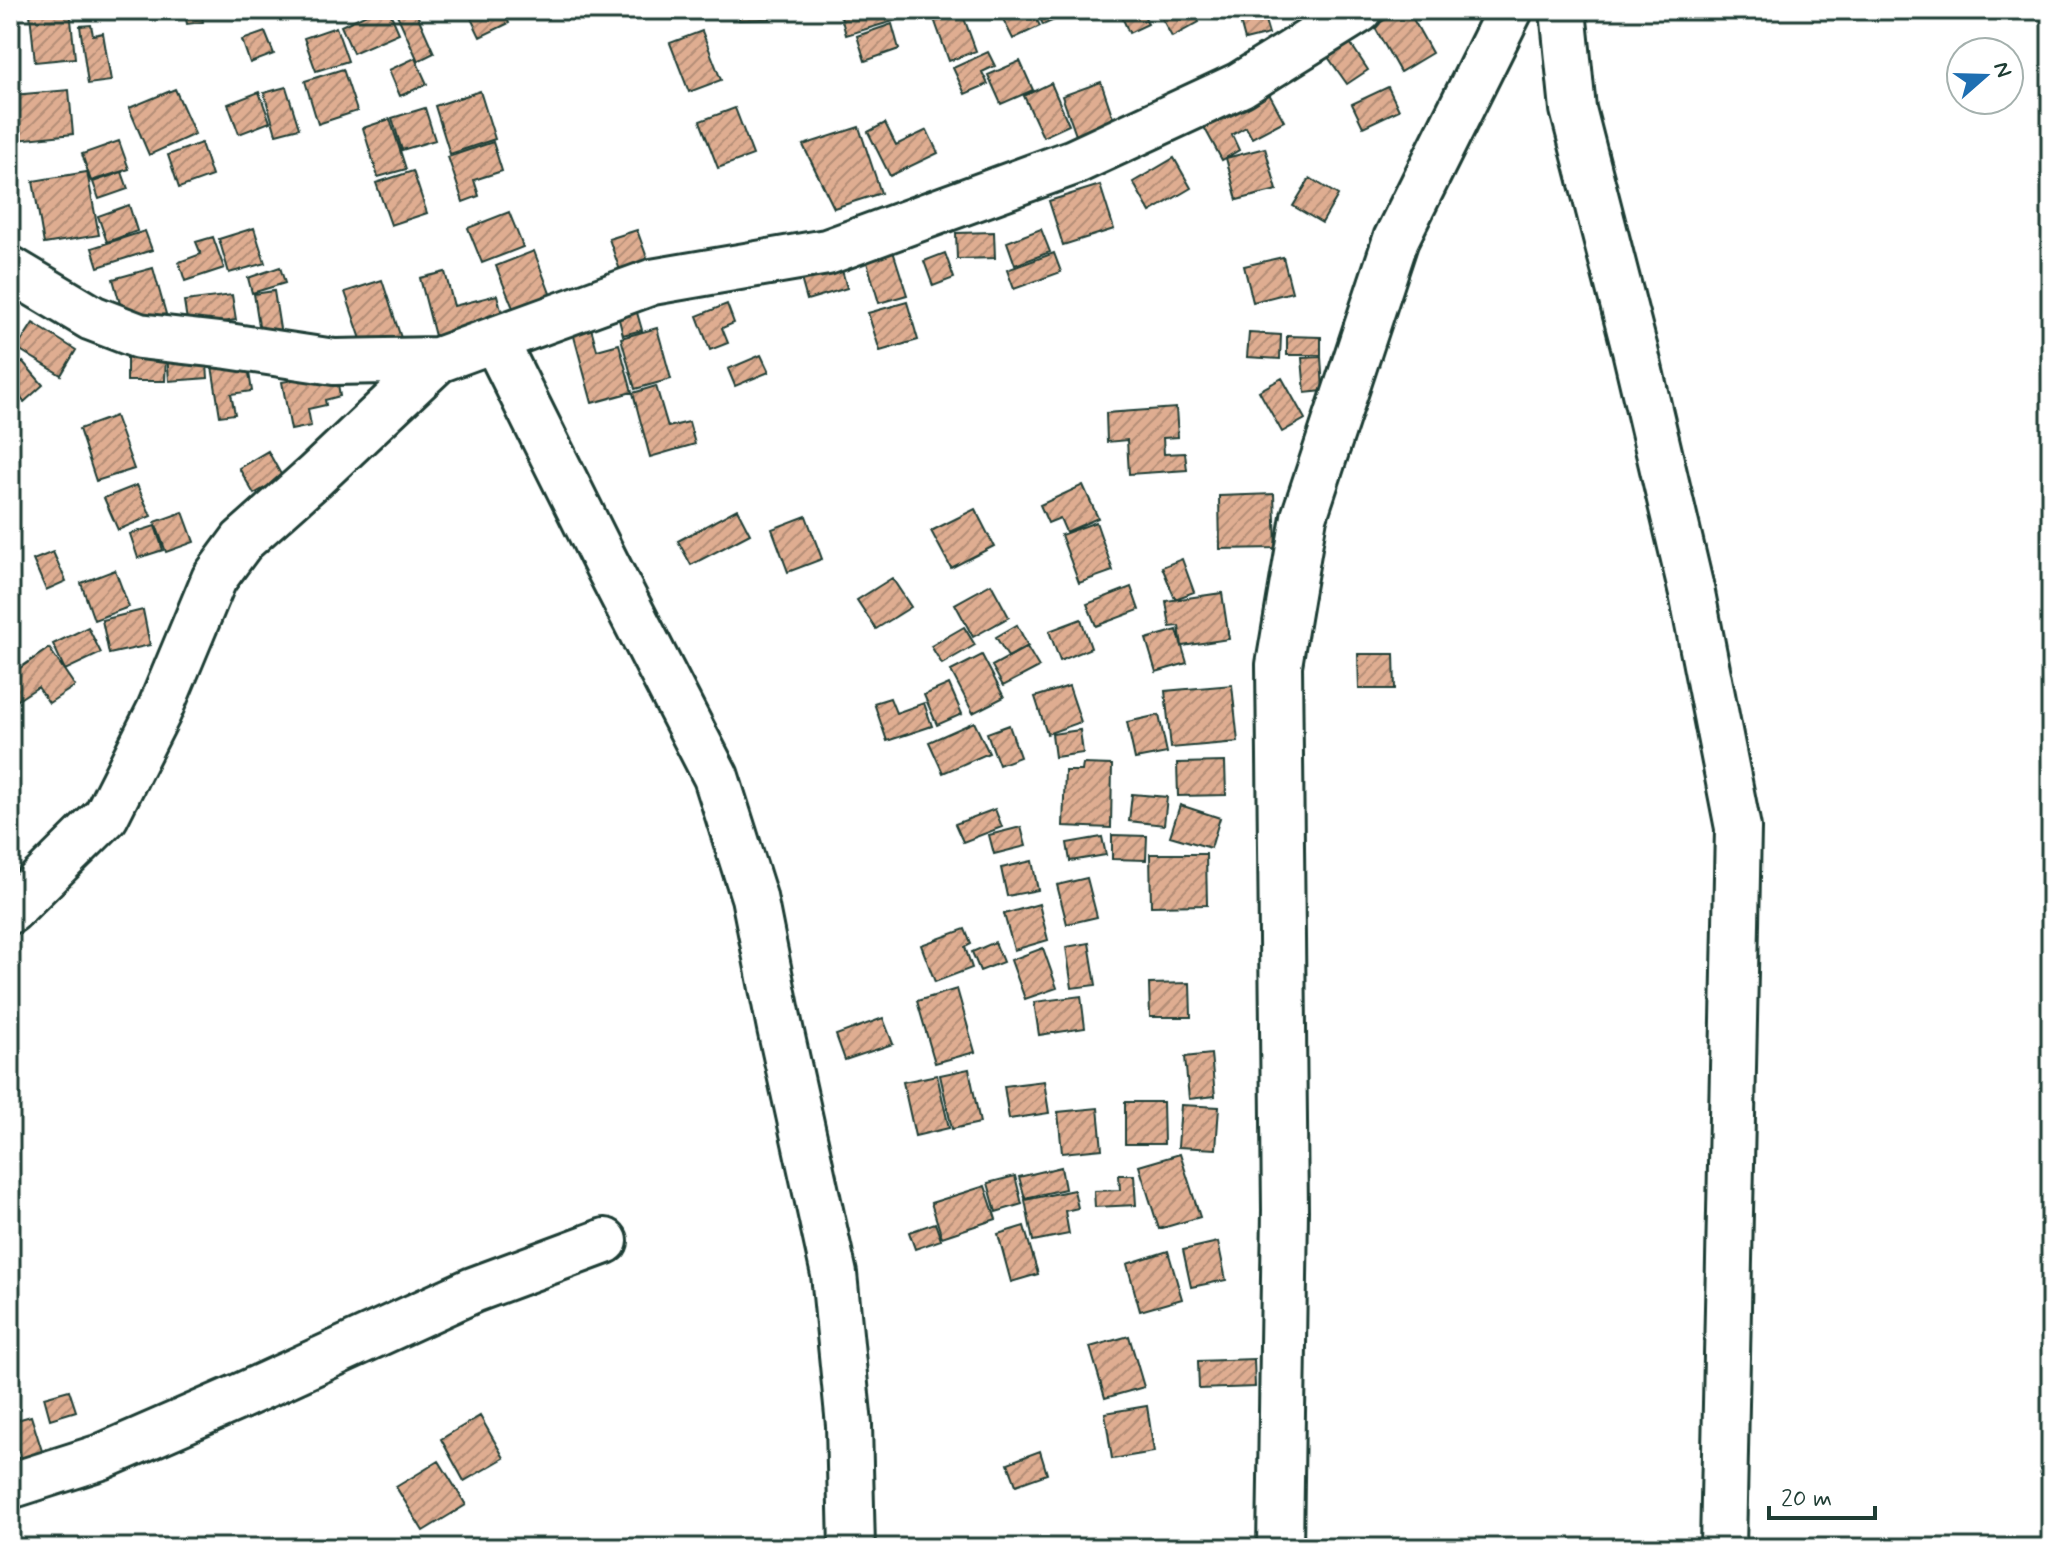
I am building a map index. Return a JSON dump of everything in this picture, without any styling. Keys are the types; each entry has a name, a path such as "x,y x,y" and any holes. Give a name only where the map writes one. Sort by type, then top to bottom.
{"street":[{"path":"10,269 92,318 139,336 334,362 438,360 652,282 827,252 1074,162 1240,85 1360,10"},
{"path":"1280,1548 1285,1195 1279,665 1304,517 1396,239 1510,10"},
{"path":"1563,10 1573,109 1635,350 1692,593 1738,828 1723,1548"},
{"path":"495,340 716,777 754,897 834,1274 849,1425 852,1548"},
{"path":"10,911 106,816 159,711 214,579 242,541 438,360"},
{"path":"10,1486 101,1457 473,1290 605,1241"}],"building":[{"path":"70,10 75,58 35,62 30,14"},
{"path":"81,10 112,10 112,16 82,18"},
{"path":"184,10 201,10 203,22 187,24"},
{"path":"375,10 389,10 399,33 353,53 341,26"},
{"path":"395,10 415,10 434,53 418,61"},
{"path":"467,10 503,10 509,23 480,37"},
{"path":"738,10 770,10 770,19 739,20"},
{"path":"849,10 898,10 900,19 846,35 840,13"},
{"path":"961,10 976,51 949,61 934,19"},
{"path":"1021,10 1032,10 1040,26 1013,39 1003,19"},
{"path":"1037,10 1075,10 1075,11 1043,25"},
{"path":"1119,10 1142,10 1148,24 1129,33"},
{"path":"1193,10 1199,22 1172,37 1158,11"},
{"path":"1237,10 1262,10 1269,34 1245,40"},
{"path":"1402,10 1408,10 1432,53 1400,72 1374,26"},
{"path":"892,24 899,49 865,61 857,36"},
{"path":"91,25 93,35 103,33 111,81 88,84 80,26"},
{"path":"336,27 348,61 316,71 304,38"},
{"path":"702,31 721,80 689,92 670,43"},
{"path":"265,32 274,54 250,63 242,40"},
{"path":"1345,35 1368,70 1347,84 1323,50"},
{"path":"988,52 995,66 982,72 988,84 965,94 953,68"},
{"path":"415,58 427,84 400,96 389,70"},
{"path":"1020,61 1033,90 1001,104 988,75"},
{"path":"343,69 357,111 318,124 305,81"},
{"path":"1262,81 1284,121 1252,138 1246,127 1232,135 1239,150 1222,160 1198,116"},
{"path":"1101,82 1115,124 1077,138 1062,96"},
{"path":"1051,83 1069,125 1043,137 1024,96"},
{"path":"286,87 299,128 276,134 264,93"},
{"path":"1388,87 1399,110 1363,127 1352,104"},
{"path":"175,89 195,134 149,155 129,108"},
{"path":"69,90 73,134 17,140 13,95"},
{"path":"480,91 495,139 450,154 435,106"},
{"path":"259,92 270,122 239,134 228,104"},
{"path":"425,108 435,140 402,150 392,118"},
{"path":"735,108 753,155 718,168 700,121"},
{"path":"390,119 406,169 378,177 363,128"},
{"path":"885,123 896,145 927,130 938,153 890,176 868,132"},
{"path":"859,127 881,193 834,208 803,145"},
{"path":"119,141 129,169 91,181 82,154"},
{"path":"493,142 502,171 474,180 479,196 463,202 448,157"},
{"path":"201,143 212,176 179,188 168,155"},
{"path":"1265,148 1277,190 1237,200 1226,158"},
{"path":"1174,158 1191,188 1150,212 1133,182"},
{"path":"413,171 427,213 391,225 376,183"},
{"path":"87,172 99,235 44,244 33,181"},
{"path":"122,172 128,189 99,199 93,182"},
{"path":"1310,178 1338,195 1322,223 1293,206"},
{"path":"1100,185 1114,229 1063,245 1049,201"},
{"path":"129,205 137,231 107,242 98,216"},
{"path":"509,212 523,247 482,263 468,228"},
{"path":"254,228 265,263 229,273 219,239"},
{"path":"1041,229 1050,252 1015,265 1007,242"},
{"path":"637,230 650,266 622,276 609,239"},
{"path":"145,231 152,250 98,267 92,248"},
{"path":"994,232 995,258 957,259 956,233"},
{"path":"213,237 224,268 185,281 179,262 201,254 196,242"},
{"path":"534,251 554,304 517,318 496,266"},
{"path":"893,251 907,295 879,303 866,259"},
{"path":"945,253 954,278 933,286 924,261"},
{"path":"1054,253 1061,272 1014,289 1007,270"},
{"path":"1283,257 1292,292 1253,302 1244,266"},
{"path":"840,263 847,288 807,300 800,275"},
{"path":"280,267 285,283 252,293 248,278"},
{"path":"153,268 166,314 126,325 113,279"},
{"path":"445,272 454,306 497,295 503,318 435,336 420,278"},
{"path":"382,280 402,341 366,354 345,292"},
{"path":"274,291 281,335 261,338 254,294"},
{"path":"232,295 236,320 188,327 184,301"},
{"path":"634,302 642,330 623,335 616,308"},
{"path":"907,302 918,340 880,351 868,313"},
{"path":"727,304 734,323 722,328 728,343 710,350 697,316"},
{"path":"33,323 76,350 61,375 17,348"},
{"path":"590,324 597,350 619,344 632,392 592,403 572,329"},
{"path":"657,328 671,379 635,389 621,338"},
{"path":"1249,333 1281,335 1280,359 1247,357"},
{"path":"1287,336 1321,337 1321,355 1287,355"},
{"path":"206,350 208,378 169,381 167,353"},
{"path":"127,353 166,353 165,381 127,381"},
{"path":"246,355 252,391 231,394 235,414 220,416 211,360"},
{"path":"761,355 769,372 735,386 728,369"},
{"path":"1321,357 1323,391 1305,393 1302,358"},
{"path":"23,362 43,385 24,402 10,385 10,374"},
{"path":"336,372 340,396 325,400 326,405 308,409 311,426 291,430 282,382"},
{"path":"1282,378 1305,419 1282,432 1259,391"},
{"path":"656,386 668,427 689,422 695,444 650,457 633,393"},
{"path":"1176,408 1178,437 1163,438 1164,454 1185,453 1187,470 1129,474 1127,440 1107,442 1106,413"},
{"path":"115,416 134,469 96,481 79,429"},
{"path":"268,451 283,478 254,494 239,468"},
{"path":"137,485 151,516 118,530 104,498"},
{"path":"1083,485 1098,518 1066,532 1060,518 1048,523 1040,505"},
{"path":"1274,494 1276,548 1220,549 1219,496"},
{"path":"737,509 750,534 691,565 678,541"},
{"path":"975,509 994,546 951,568 931,531"},
{"path":"183,512 194,542 166,552 155,522"},
{"path":"806,516 822,559 788,572 772,529"},
{"path":"1096,522 1113,571 1079,583 1061,535"},
{"path":"155,526 163,550 138,558 130,534"},
{"path":"53,552 66,581 46,590 33,560"},
{"path":"1182,559 1194,592 1175,599 1162,567"},
{"path":"115,570 129,607 94,620 81,583"},
{"path":"892,578 911,607 876,629 857,600"},
{"path":"991,584 1009,617 973,637 955,604"},
{"path":"1131,587 1139,610 1096,626 1087,604"},
{"path":"1222,593 1229,639 1182,646 1179,626 1170,627 1166,601"},
{"path":"143,610 150,645 109,654 102,620"},
{"path":"1081,619 1091,648 1060,661 1049,631"},
{"path":"1017,625 1028,646 1008,657 996,637"},
{"path":"88,627 101,653 65,670 53,644"},
{"path":"964,627 975,645 942,664 931,646"},
{"path":"1177,630 1187,663 1156,672 1146,639"},
{"path":"1027,647 1039,667 1003,686 992,666"},
{"path":"49,648 75,686 49,703 38,687 10,705 10,675"},
{"path":"1358,654 1394,654 1395,689 1359,689"},
{"path":"982,655 1004,697 973,713 951,671"},
{"path":"949,684 962,714 937,725 924,695"},
{"path":"1232,685 1238,742 1171,748 1165,691"},
{"path":"1069,686 1081,722 1047,734 1035,697"},
{"path":"890,698 896,713 924,703 932,726 887,741 874,703"},
{"path":"1159,715 1167,753 1135,759 1127,722"},
{"path":"974,722 989,753 943,773 929,742"},
{"path":"1009,725 1020,757 999,765 987,733"},
{"path":"1080,730 1083,753 1055,757 1052,734"},
{"path":"1225,762 1226,795 1178,796 1177,763"},
{"path":"1083,764 1112,765 1111,828 1063,826 1065,771 1082,771"},
{"path":"1132,794 1167,797 1164,825 1129,821"},
{"path":"1180,805 1220,818 1211,848 1170,836"},
{"path":"995,809 1002,827 963,842 955,824"},
{"path":"1021,827 1026,846 994,854 989,835"},
{"path":"1112,835 1147,836 1146,860 1112,859"},
{"path":"1102,837 1106,855 1070,861 1067,843"},
{"path":"1150,854 1206,854 1207,905 1151,906"},
{"path":"1032,861 1038,890 1007,896 1001,868"},
{"path":"1087,878 1097,917 1067,924 1057,885"},
{"path":"1039,904 1048,940 1014,950 1004,914"},
{"path":"965,929 971,944 965,947 972,968 935,982 921,945"},
{"path":"995,942 1003,962 980,971 972,952"},
{"path":"1089,943 1096,985 1072,988 1066,947"},
{"path":"1043,948 1057,988 1025,999 1011,960"},
{"path":"1190,983 1191,1017 1150,1017 1149,984"},
{"path":"957,989 975,1052 935,1063 917,1001"},
{"path":"1081,996 1085,1028 1039,1035 1034,1002"},
{"path":"883,1018 893,1044 845,1060 836,1035"},
{"path":"1211,1054 1215,1096 1189,1099 1185,1057"},
{"path":"969,1069 980,1123 952,1129 940,1075"},
{"path":"937,1075 949,1128 915,1136 903,1082"},
{"path":"1044,1081 1049,1113 1009,1119 1004,1086"},
{"path":"1125,1102 1163,1102 1164,1144 1125,1144"},
{"path":"1181,1105 1219,1107 1216,1149 1178,1147"},
{"path":"1098,1108 1102,1149 1062,1153 1058,1112"},
{"path":"1180,1154 1200,1217 1159,1229 1139,1166"},
{"path":"1061,1167 1065,1189 1025,1198 1019,1177"},
{"path":"1119,1175 1134,1175 1136,1205 1095,1207 1094,1191 1120,1190"},
{"path":"1015,1176 1022,1204 996,1212 988,1183"},
{"path":"985,1186 996,1219 942,1237 931,1203"},
{"path":"1074,1190 1078,1208 1065,1211 1069,1234 1033,1241 1025,1200"},
{"path":"935,1223 941,1240 915,1249 909,1232"},
{"path":"1024,1226 1038,1274 1011,1282 998,1234"},
{"path":"1218,1242 1226,1280 1191,1287 1183,1250"},
{"path":"1168,1251 1182,1299 1140,1311 1127,1264"},
{"path":"1129,1336 1144,1387 1105,1398 1090,1347"},
{"path":"1254,1359 1255,1387 1199,1389 1198,1361"},
{"path":"69,1390 76,1411 50,1419 44,1397"},
{"path":"1147,1406 1154,1452 1112,1459 1105,1413"},
{"path":"31,1416 48,1470 27,1477 10,1422"},
{"path":"480,1416 504,1458 464,1481 441,1439"},
{"path":"1040,1451 1047,1474 1016,1485 1008,1463"},
{"path":"439,1461 466,1505 423,1531 396,1487"}]}
